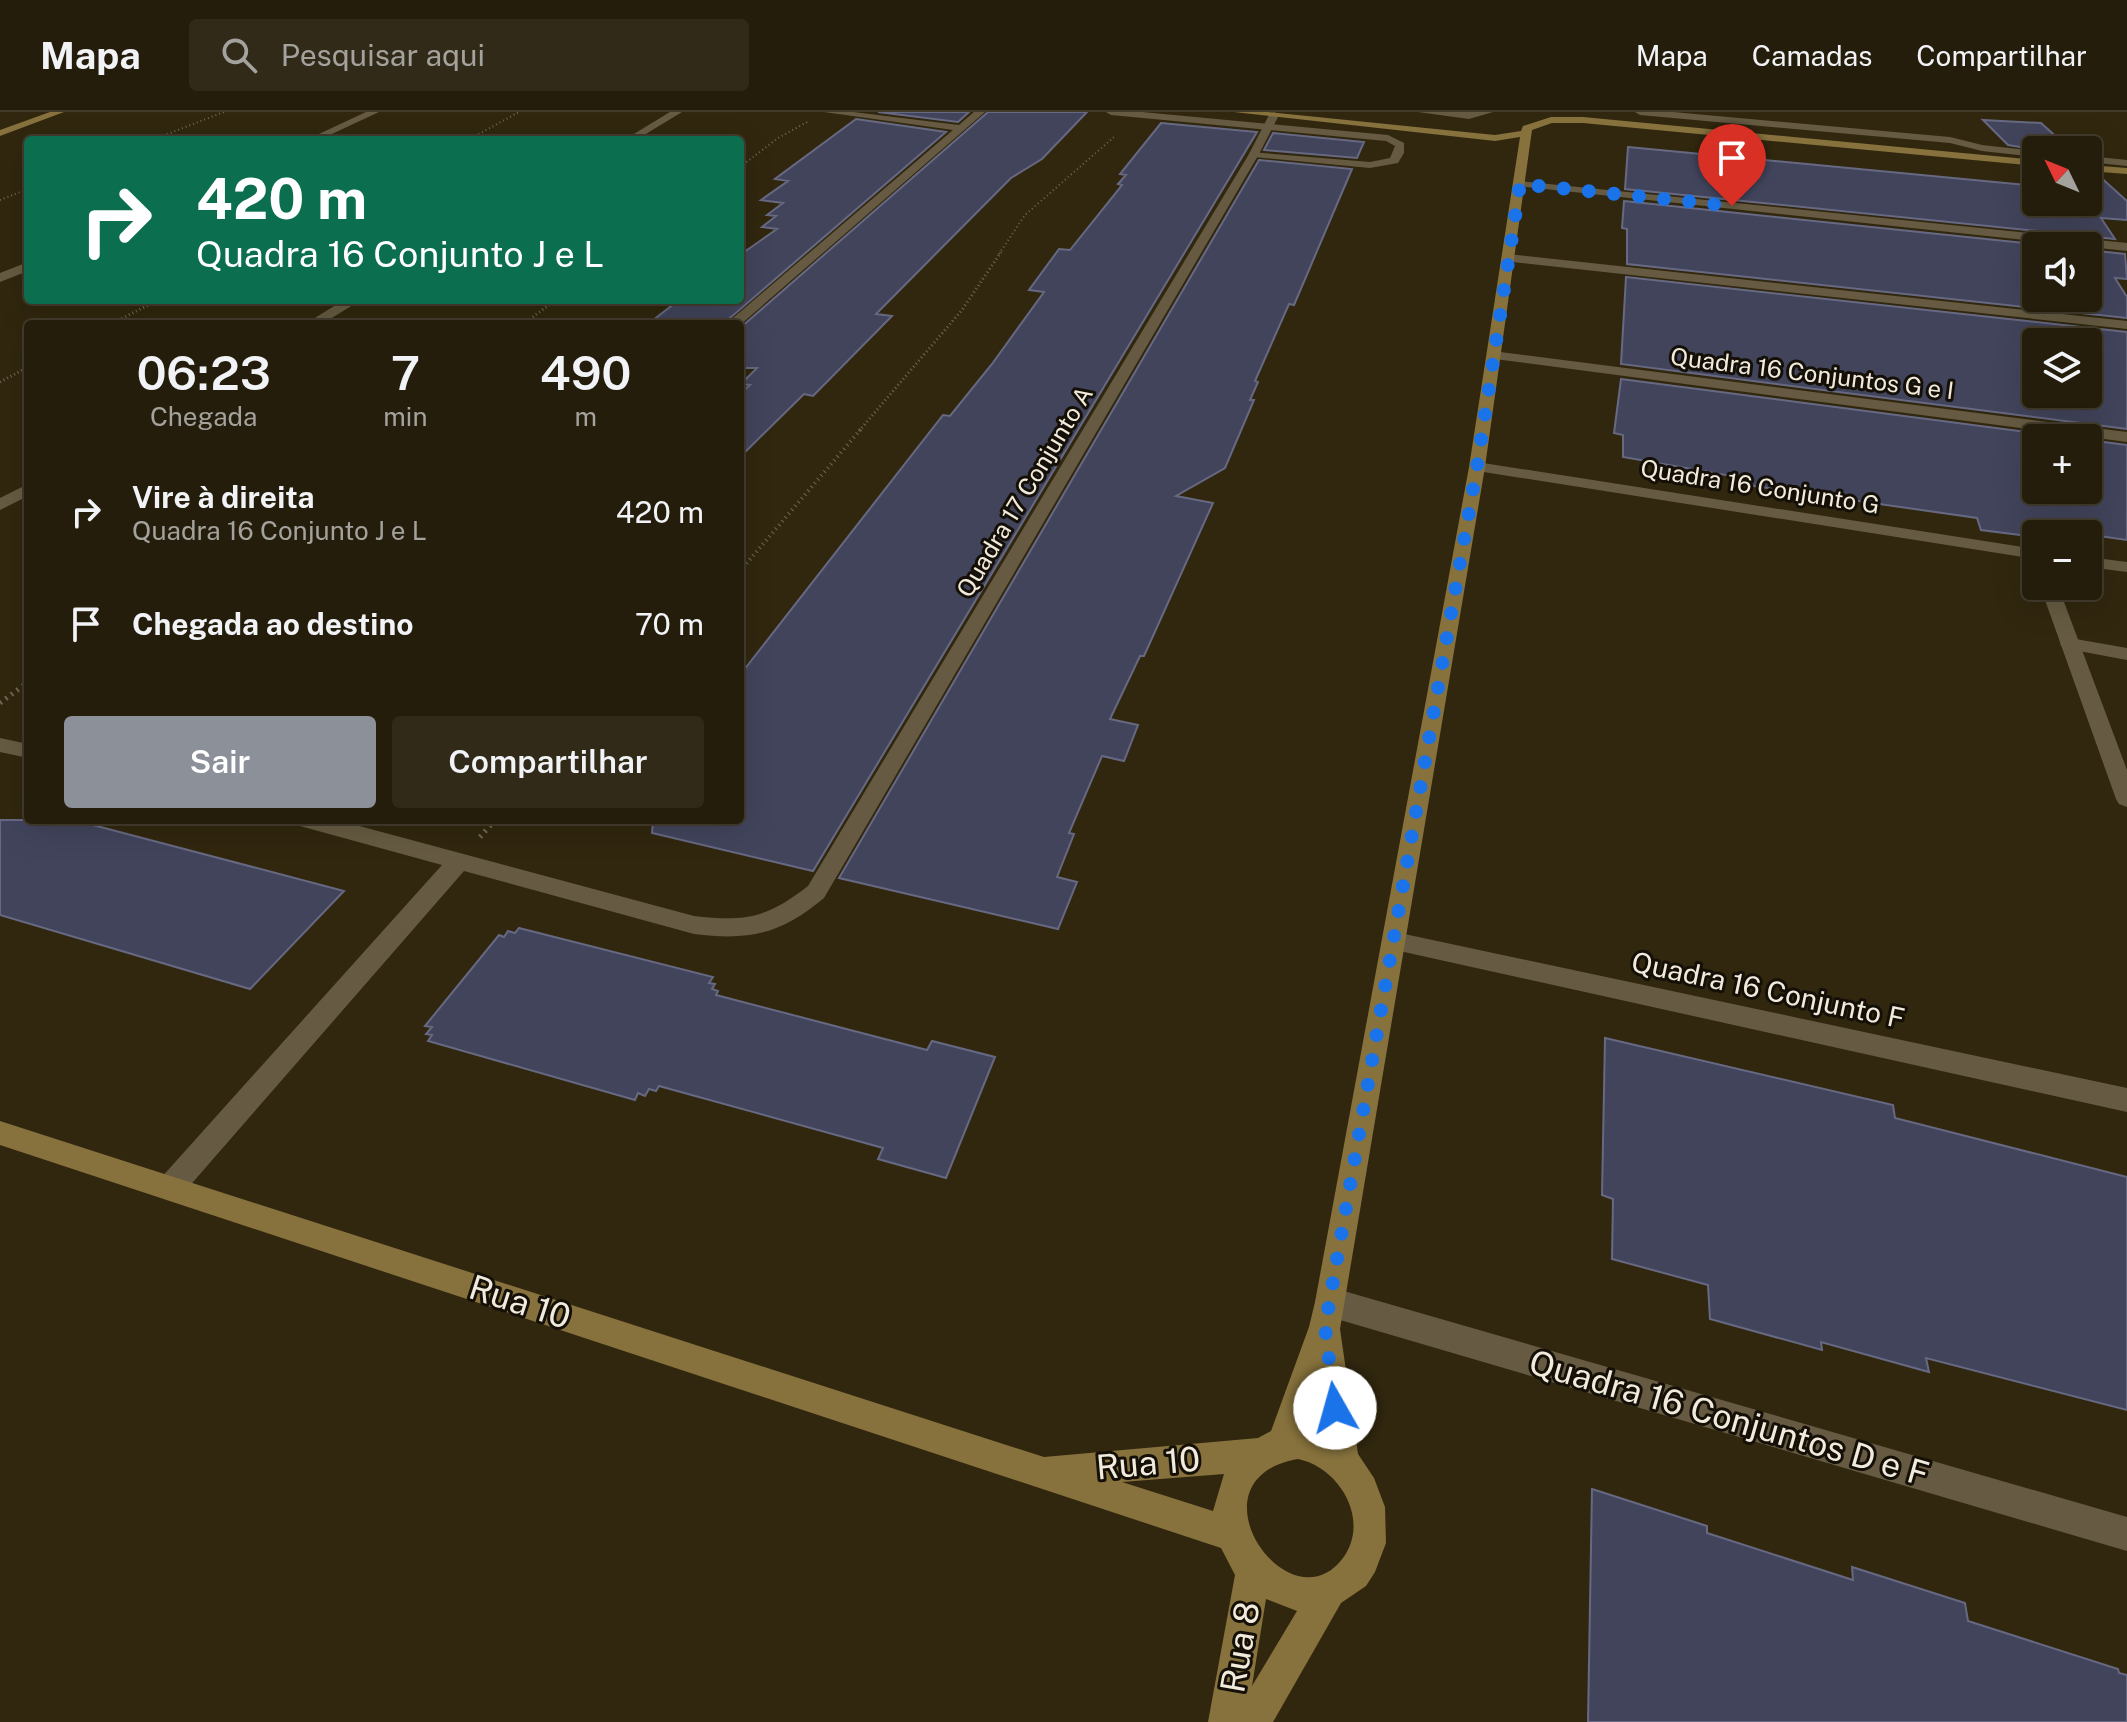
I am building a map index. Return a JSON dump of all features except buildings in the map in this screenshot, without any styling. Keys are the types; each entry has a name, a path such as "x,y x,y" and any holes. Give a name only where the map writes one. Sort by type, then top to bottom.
{"main road":[{"path":"0,133 59,112"},
{"path":"1239,112 1270,121 1464,133 1506,139 1526,133"},
{"path":"1511,155 1527,128 1541,122 1583,120 2022,162"},
{"path":"1270,1448 1312,1445 1342,1462 1361,1487 1369,1521 1367,1551 1358,1569 1344,1583 1328,1592 1290,1591 1253,1571 1241,1555 1233,1535 1231,1508 1235,1485 1245,1466 1270,1448 1328,1315 1477,467 1520,184 1511,155 1464,133"},
{"path":"2102,169 2127,171"},
{"name":"Rua 10","path":"0,1133 1233,1535"},
{"path":"1328,1315 1342,1462"},
{"name":"Rua 10","path":"1040,1472 1270,1448"},
{"name":"Rua 8","path":"1227,1722 1253,1571"},
{"name":"Rua 8","path":"1252,1722 1328,1592"}],"street":[{"path":"320,136 374,112"},
{"path":"636,136 677,112"},
{"path":"829,112 961,128"},
{"path":"738,320 980,112"},
{"path":"1111,112 1270,121 1388,138 1400,145 1394,161 1370,165 1254,154"},
{"path":"1423,112 1469,116 1488,112"},
{"path":"1640,112 1950,140 1982,148 2022,152"},
{"name":"Quadra 17 Conjunto A","path":"458,862 694,925 734,931 756,928 786,914 816,892 1254,154 1270,121"},
{"path":"2102,160 2127,163"},
{"path":"1520,184 2127,247"},
{"path":"1508,258 2127,325"},
{"path":"0,278 24,268"},
{"path":"319,320 347,304"},
{"name":"Quadra 16 Conjuntos G e I","path":"1492,355 2127,437"},
{"name":"Quadra 16 Conjunto G","path":"1477,467 2022,552"},
{"path":"0,505 24,491"},
{"path":"2102,564 2127,567"},
{"path":"2054,600 2125,789"},
{"path":"2070,644 2127,654"},
{"path":"0,745 24,750"},
{"path":"170,1188 458,862 322,824"},
{"name":"Quadra 16 Conjunto F","path":"1395,941 2127,1100"},
{"name":"Quadra 16 Conjuntos D e F","path":"1328,1315 2127,1534"}],"path":[{"path":"162,136 224,112"},
{"path":"475,136 519,112"},
{"path":"744,164 778,138 829,112"},
{"path":"744,566 962,310 1025,215 1099,153 1132,114"},
{"path":"0,200 24,191"},
{"path":"119,320 150,304"},
{"path":"528,320 550,304"},
{"path":"0,382 24,369"},
{"path":"0,703 24,685"}],"route":[{"path":"1335,1408 1325,1327 1477,467 1520,184 1732,206"}]}
